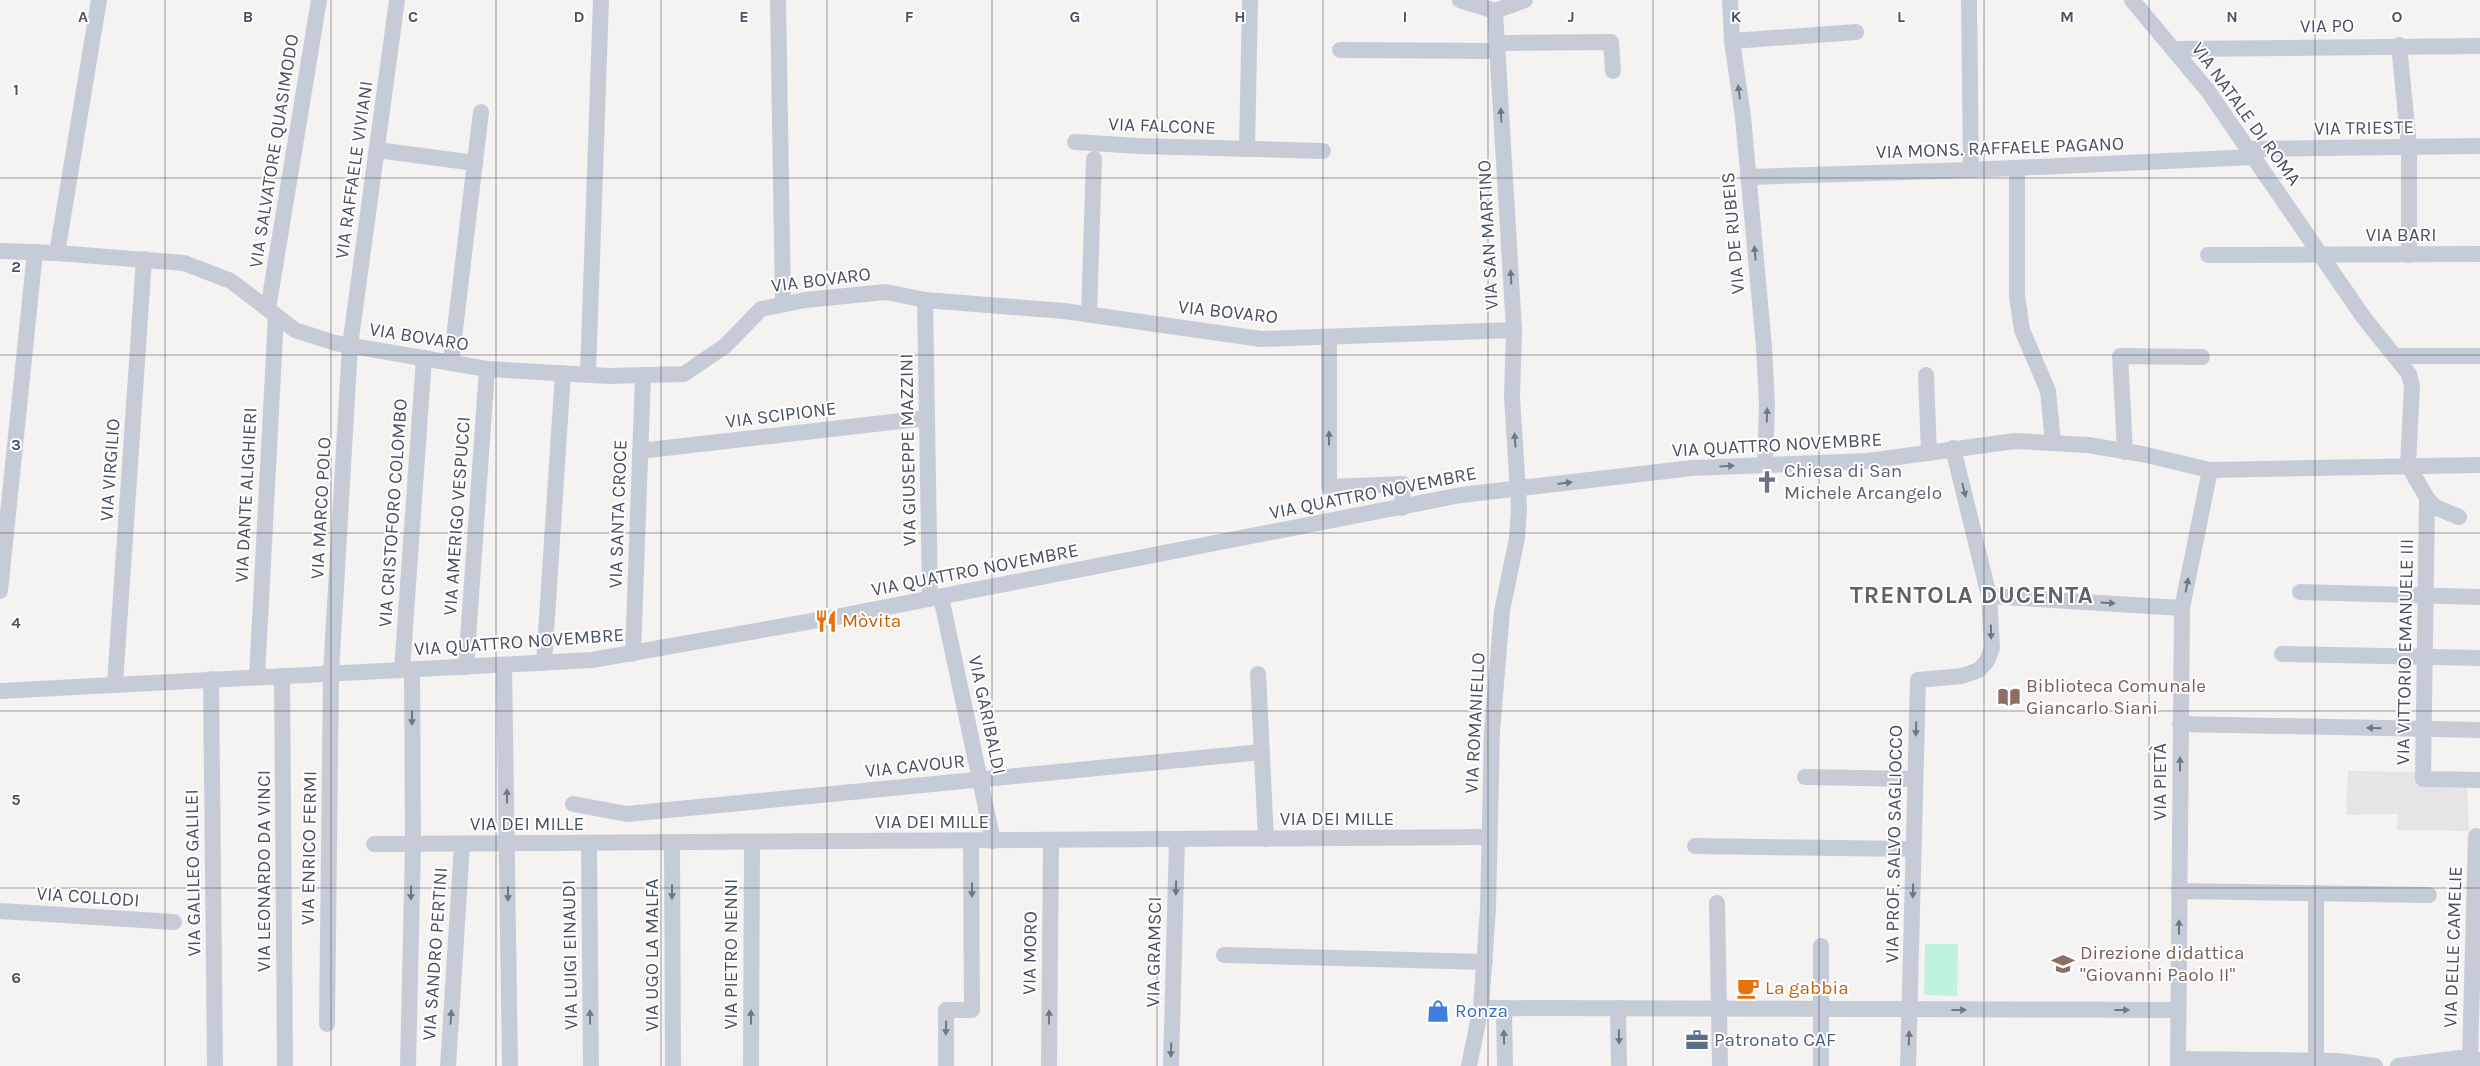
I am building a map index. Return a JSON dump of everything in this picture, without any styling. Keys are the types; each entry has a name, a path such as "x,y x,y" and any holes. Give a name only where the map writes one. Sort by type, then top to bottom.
{"street":[{"path":"57,253 99,0"},
{"name":"VIA SALVATORE QUASIMODO","path":"272,313 319,0"},
{"name":"VIA RAFFAELE VIVIANI","path":"350,346 397,0"},
{"path":"588,374 600,0"},
{"path":"778,0 783,304"},
{"path":"1247,149 1250,0"},
{"path":"1460,0 1495,11 1525,0"},
{"name":"VIA DE RUBEIS","path":"1730,0 1732,41 1743,117 1764,357 1767,405 1765,464"},
{"path":"1969,0 1971,170"},
{"name":"VIA NATALE DI ROMA","path":"2132,0 2208,91 2364,318 2409,374 2412,386 2408,465"},
{"name":"VIA SAN MARTINO","path":"1495,11 1514,330 1512,398 1517,488"},
{"path":"1732,41 1856,32"},
{"path":"1340,50 1497,47 1611,42 1613,71"},
{"path":"2399,45 2409,147 2409,255"},
{"name":"VIA PO","path":"2174,49 2399,45 2480,46"},
{"path":"451,362 481,112"},
{"name":"VIA FALCONE","path":"1075,142 1323,151"},
{"name":"VIA TRIESTE","path":"2251,153 2480,146"},
{"path":"377,150 475,163"},
{"name":"VIA MONS. RAFFAELE PAGANO","path":"1748,177 2017,168 2251,153"},
{"path":"1089,314 1094,159"},
{"path":"2017,168 2017,296 2022,330 2048,391 2053,442"},
{"name":"VIA BOVARO","path":"0,251 57,253 184,263 231,281 295,330 350,346 487,369 563,373 684,374 725,346 761,309 805,300 886,292 924,300 1089,314 1261,339 1514,330"},
{"path":"0,591 35,252"},
{"name":"VIA BARI","path":"2322,255 2480,254"},
{"path":"2208,255 2322,255"},
{"name":"VIA VIRGILIO","path":"115,684 144,259"},
{"name":"VIA GIUSEPPE MAZZINI","path":"924,300 927,418 936,598"},
{"name":"VIA DANTE ALIGHIERI","path":"256,677 272,313"},
{"path":"1329,337 1329,487 1403,484 1402,508"},
{"name":"VIA MARCO POLO","path":"331,673 350,346"},
{"path":"2126,452 2120,356 2202,357"},
{"path":"2395,356 2480,356"},
{"name":"VIA CRISTOFORO COLOMBO","path":"408,1066 412,845 407,670 424,358"},
{"name":"VIA AMERIGO VESPUCCI","path":"466,667 487,369"},
{"path":"544,663 563,373"},
{"name":"VIA SANTA CROCE","path":"633,654 643,375"},
{"path":"1926,375 1929,453"},
{"name":"VIA SCIPIONE","path":"640,451 927,418"},
{"name":"VIA QUATTRO NOVEMBRE","path":"0,691 592,660 936,598 1462,496 1692,468 1868,461 2015,441 2053,442 2126,452 2210,470 2480,465"},
{"path":"1953,448 1989,596 2182,608"},
{"name":"VIA VITTORIO EMANUELE III","path":"2408,465 2427,498 2435,507 2459,517"},
{"name":"VIA PIETÀ","path":"2178,1062 2182,608 2210,470"},
{"name":"VIA ROMANIELLO","path":"1470,1066 1481,1008 1485,962 1492,730 1502,611 1517,538 1517,488"},
{"name":"VIA VITTORIO EMANUELE III","path":"2427,498 2423,779 2480,780"},
{"path":"2300,592 2480,597"},
{"name":"VIA PROF. SALVO SAGLIOCCO","path":"1908,1066 1918,680 1962,676 1980,669 1987,661 1992,648 1989,596"},
{"name":"VIA GARIBALDI","path":"936,598 993,841"},
{"path":"2282,654 2480,658"},
{"path":"504,665 510,1066"},
{"name":"VIA ENRICO FERMI","path":"327,1024 331,673"},
{"path":"1258,674 1266,839"},
{"name":"VIA LEONARDO DA VINCI","path":"282,676 286,1066"},
{"name":"VIA GALILEO GALILEI","path":"211,679 215,1066"},
{"path":"2180,724 2480,730"},
{"name":"VIA CAVOUR","path":"573,804 627,814 1262,752"},
{"path":"1805,778 1914,779"},
{"name":"VIA DELLE CAMELIE","path":"2475,1059 2476,836"},
{"name":"VIA DEI MILLE","path":"374,844 672,844 1490,837"},
{"name":"VIA GRAMSCI","path":"1171,1066 1177,839"},
{"path":"946,1066 946,1010 972,1010 971,841"},
{"name":"VIA MORO","path":"1049,1066 1051,841"},
{"name":"VIA PIETRO NENNI","path":"751,1066 752,843"},
{"name":"VIA SANDRO PERTINI","path":"448,1066 462,844"},
{"name":"VIA LUIGI EINAUDI","path":"588,844 591,1066"},
{"name":"VIA UGO LA MALFA","path":"672,844 673,1066"},
{"path":"1695,846 1913,849"},
{"path":"2179,891 2429,896"},
{"path":"2309,1063 2316,893"},
{"path":"1717,903 1720,1066"},
{"name":"VIA COLLODI","path":"0,911 174,922"},
{"path":"1821,946 1821,1066"},
{"path":"1224,955 1485,962"},
{"path":"1481,1008 2178,1010"},
{"path":"1504,1008 1505,1066"},
{"path":"1618,1008 1619,1066"},
{"path":"2398,1066 2459,1058 2475,1059"},
{"path":"2178,1062 2309,1063 2338,1061 2375,1066"}],"shaded area":[{"path":"2348,771 2415,772 2416,785 2467,786 2469,831 2397,830 2398,814 2346,815"}],"green space":[{"path":"1925,944 1958,944 1957,996 1924,995"}],"place":[{"name":"Chiesa di San Michele Arcangelo","path":"1767,482"},
{"name":"Mòvita","path":"826,621"},
{"name":"Biblioteca Comunale Giancarlo Siani","path":"2009,697"},
{"name":"Direzione didattica \"Giovanni Paolo II\"","path":"2063,964"},
{"name":"La gabbia","path":"1748,988"},
{"name":"Ronza","path":"1438,1011"},
{"name":"Patronato CAF","path":"1697,1040"}],"district":[{"name":"TRENTOLA DUCENTA","path":"1972,595"}]}
